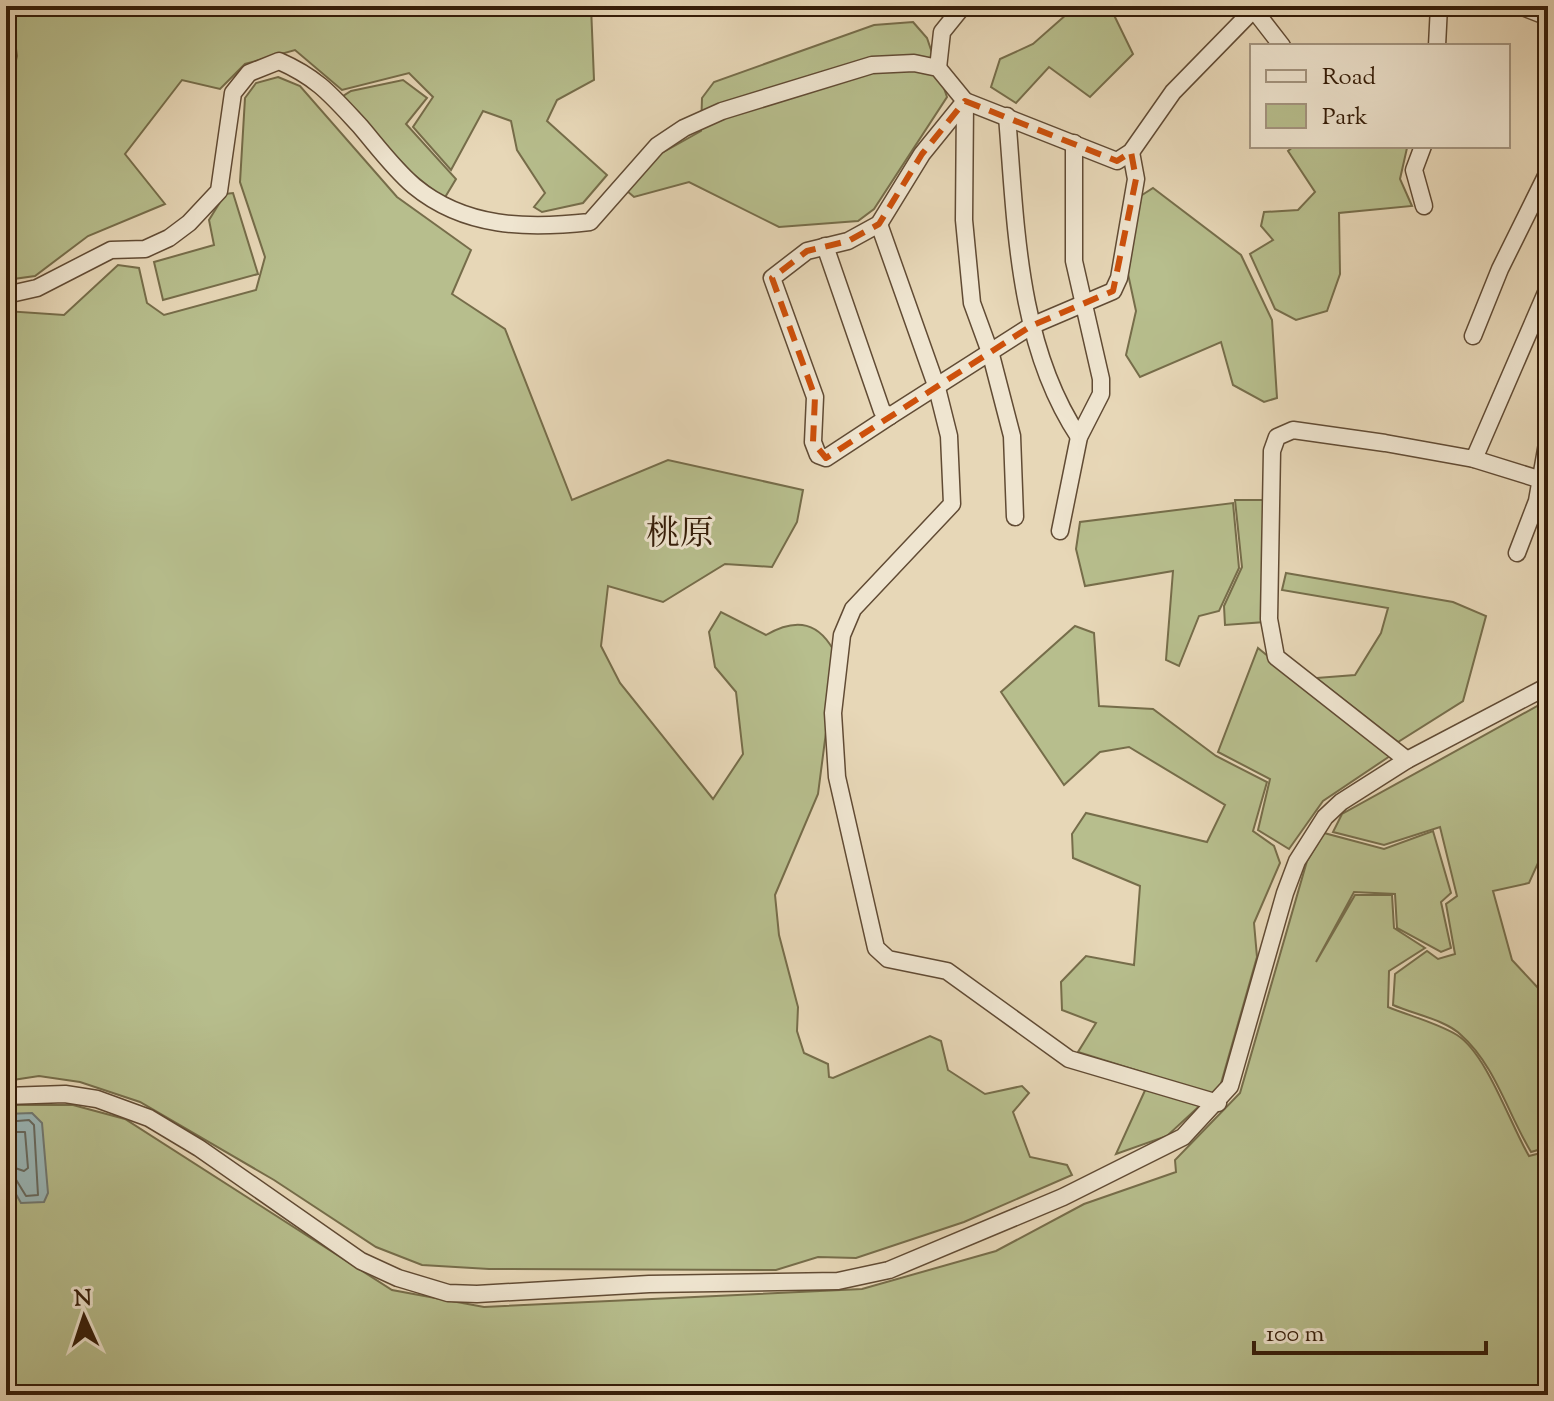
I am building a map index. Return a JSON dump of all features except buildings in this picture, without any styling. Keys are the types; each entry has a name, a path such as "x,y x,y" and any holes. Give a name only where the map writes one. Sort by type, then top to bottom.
{"street":[{"path":"938,68 942,32 963,6"},
{"path":"1437,44 1439,6"},
{"path":"1520,6 1548,17"},
{"path":"6,295 37,288 111,250 145,249 169,238 189,223 219,191 233,93 249,73 279,61 311,75 413,185 451,211 474,220 554,226 590,222 657,146 684,128 722,111 872,65 914,63 938,68 965,101 1117,161 1131,152 1173,92 1254,7 1281,44"},
{"path":"965,101 922,154 879,224 848,241 794,258 772,278 815,397 813,442 818,455 826,458 991,355 1031,326 1113,291 1119,278 1136,179 1131,152"},
{"path":"965,101 964,220 972,303 991,355 1012,436 1015,517"},
{"path":"1007,116 1017,240 1031,326 1061,411 1079,437"},
{"path":"1060,531 1079,437 1101,394 1101,379 1074,261 1074,143"},
{"path":"1422,148 1414,170 1424,206"},
{"path":"1473,336 1500,269 1548,172"},
{"path":"879,224 937,388 949,436 952,504 853,609 842,635 833,713 837,777 876,948 888,959 947,971 1069,1059 1218,1103"},
{"path":"825,246 882,411 890,416"},
{"path":"1474,459 1548,288"},
{"path":"1407,760 1276,657 1269,619 1272,451 1277,437 1293,430 1474,459 1544,482"},
{"path":"1517,553 1544,482 1548,438"},
{"path":"6,1096 65,1094 97,1099 149,1118 361,1261 423,1287 477,1294 649,1284 838,1281 889,1270 1063,1197 1183,1137 1218,1103 1230,1086 1285,893 1310,837 1341,802 1407,760 1548,686"}],"highlighted area":[{"path":"965,101 1117,161 1131,152 1136,179 1113,291 1031,326 826,458 813,442 815,397 772,278 807,251 848,241 879,224 922,154"}],"green space":[{"path":"10,6 591,6 594,80 557,100 547,121 607,175 583,203 542,212 534,207 545,193 517,150 511,121 483,111 451,170 413,127 433,97 409,73 342,90 295,50 245,64 220,89 182,80 125,154 165,204 88,236 35,276 6,280 6,102 17,56"},
{"path":"1076,6 1115,6 1112,11 1133,54 1090,97 1049,67 1016,103 991,87 1000,59 1033,44"},
{"path":"913,22 927,38 947,97 874,209 858,221 779,227 689,182 634,197 627,191 660,154 701,131 702,98 714,82 874,25"},
{"path":"278,77 300,86 397,197 471,250 452,294 505,329 572,500 668,460 803,490 797,522 772,567 725,564 663,602 608,586 601,646 620,683 713,799 743,754 736,692 715,667 709,632 721,612 766,635 777,629 798,625 815,629 823,635 836,655 818,794 775,895 779,935 798,1007 797,1031 804,1053 828,1064 829,1077 833,1078 930,1036 941,1041 948,1070 985,1094 1022,1086 1029,1093 1013,1112 1030,1157 1067,1165 1072,1175 964,1222 856,1258 818,1257 776,1270 489,1269 422,1265 376,1247 274,1180 140,1102 80,1082 39,1076 6,1081 6,311 64,315 118,265 139,268 147,303 164,315 256,290 265,257 240,182 245,98 256,83"},
{"path":"403,80 427,98 406,124 456,179 444,199 412,173 340,98 351,91"},
{"path":"1292,148 1407,148 1400,179 1412,206 1339,213 1340,274 1327,311 1296,320 1275,309 1250,254 1273,240 1261,226 1264,212 1298,210 1315,192 1288,151"},
{"path":"1153,188 1241,255 1272,320 1277,398 1264,402 1233,385 1221,342 1140,377 1126,355 1136,311 1128,274 1139,197"},
{"path":"233,193 258,274 163,300 154,262 214,245 209,220 225,194"},
{"path":"1235,500 1268,500 1265,622 1225,625 1224,606 1242,567"},
{"path":"1233,503 1239,568 1219,611 1199,616 1179,666 1166,660 1173,571 1085,586 1076,549 1080,522"},
{"path":"1286,573 1453,602 1486,616 1463,701 1398,742 1316,678 1355,675 1381,633 1388,608 1282,590"},
{"path":"1075,626 1094,633 1099,706 1153,709 1216,756 1267,782 1253,831 1274,846 1280,863 1254,923 1257,957 1220,1087 1167,1136 1116,1154 1152,1075 1078,1052 1096,1023 1062,1010 1061,982 1086,956 1134,965 1140,886 1073,858 1072,834 1086,813 1207,842 1225,805 1129,747 1100,752 1064,785 1001,692"},
{"path":"1258,648 1390,756 1323,801 1289,849 1258,830 1270,779 1218,752"},
{"path":"1548,700 1548,841 1529,883 1493,891 1512,960 1539,989 1540,1053 1548,1059 1548,1147 1531,1152 1492,1075 1473,1047 1447,1025 1393,1005 1395,974 1427,951 1438,959 1455,954 1446,904 1457,896 1440,827 1384,845 1333,832 1342,814"},
{"path":"1433,831 1451,893 1441,902 1451,948 1441,952 1397,928 1395,894 1354,892 1316,962 1355,895 1392,895 1394,928 1425,948 1389,971 1388,1007 1441,1027 1468,1044 1488,1073 1529,1156 1548,1151 1548,1395 6,1395 6,1105 73,1105 125,1119 392,1290 484,1307 862,1289 996,1251 1084,1204 1176,1172 1175,1160 1240,1093 1307,861 1324,833 1384,849"}],"water":[{"path":"32,1113 42,1123 48,1193 44,1202 21,1203 6,1177 6,1114"}],"district":[{"name":"桃原","path":"680,535"}]}
